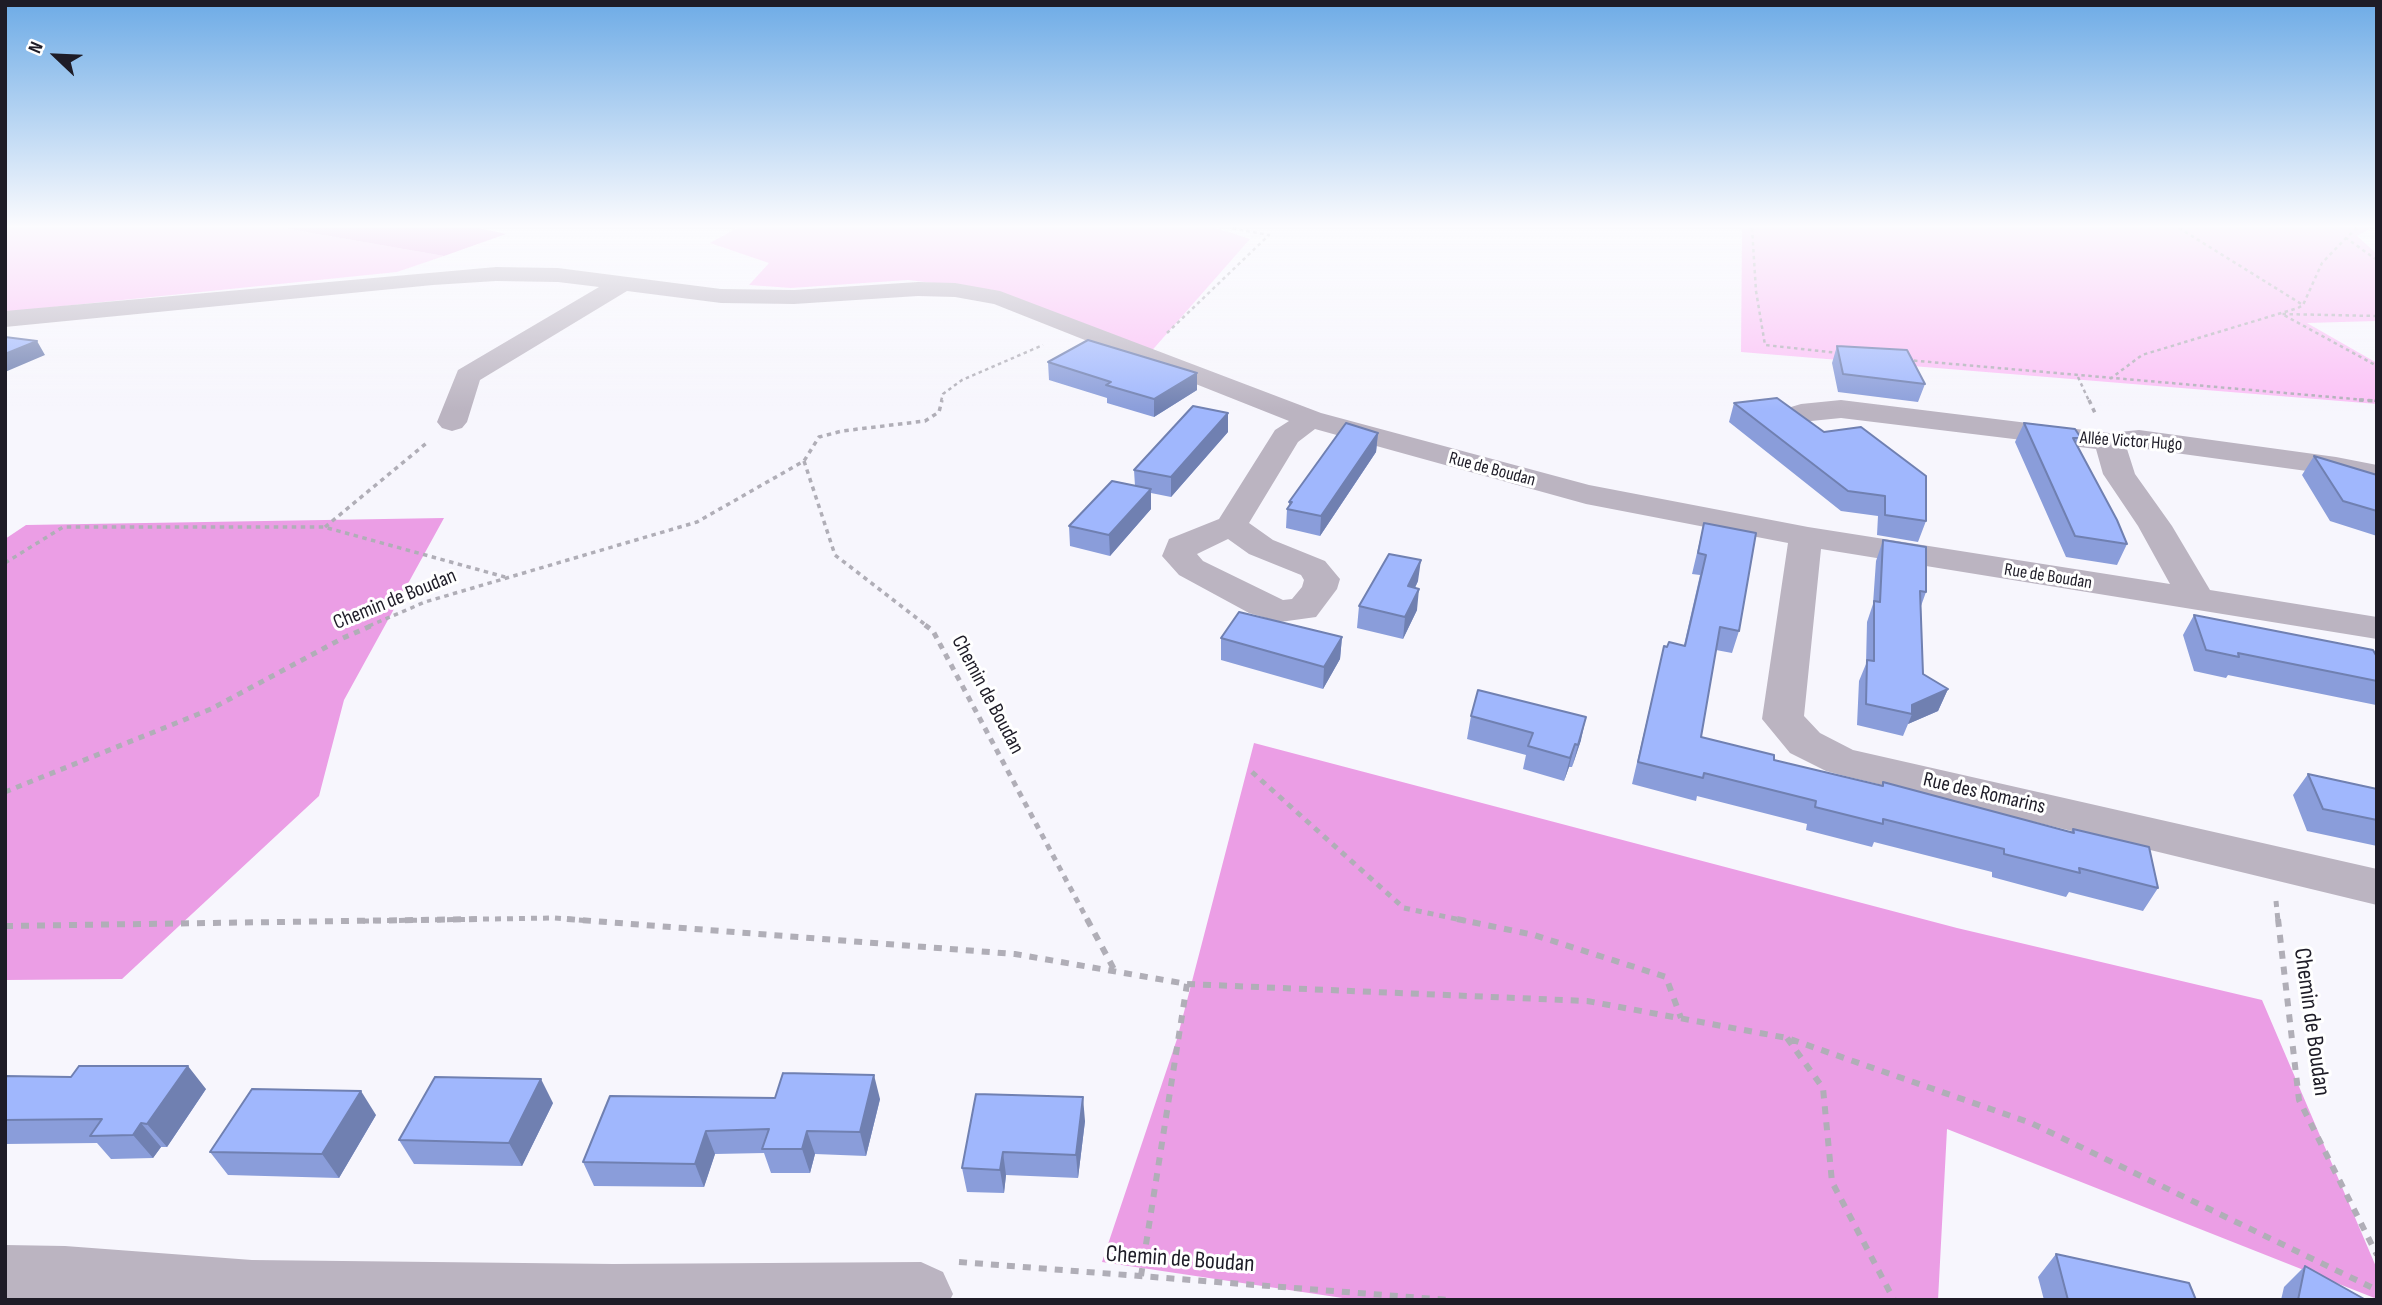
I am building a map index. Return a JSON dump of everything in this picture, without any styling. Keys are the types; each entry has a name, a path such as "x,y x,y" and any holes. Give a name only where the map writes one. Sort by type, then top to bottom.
{"street":[{"name":"Rue de Boudan","path":"5,319 319,289"},
{"path":"452,422 468,376 613,289"},
{"name":"Rue de Boudan","path":"672,289 721,296 794,297 918,289 955,290 1000,298 1311,419 1586,494 1808,537 2377,628"},
{"name":"Allée Victor Hugo","path":"1801,414 1841,409 2109,442 2140,439 2336,466 2377,475"},
{"path":"1231,526 1286,436 1311,419"},
{"path":"2109,442 2119,474 2155,526 2198,601"},
{"name":"Rue des Romarins","path":"1808,537 1803,550 1783,719 1805,743 1841,761 2377,887"},
{"path":"5,1276 65,1277 250,1296 921,1294"}],"path":[{"path":"1144,355 1213,289"},
{"path":"1756,289 1765,345 1847,354"},
{"path":"2277,289 2303,305"},
{"path":"2110,379 2142,355 2282,314 2303,305 2310,289"},
{"path":"2282,314 2377,316"},
{"path":"2282,314 2377,366"},
{"name":"Chemin de Boudan","path":"5,792 211,709 343,638 425,602 697,522 804,461 819,437 842,430 925,421 939,412 943,394 962,380 1080,330"},
{"path":"1902,359 2377,401"},
{"path":"324,527 452,422"},
{"name":"Chemin de Boudan","path":"804,461 835,555 933,631 1116,972"},
{"path":"5,564 64,527 324,527 507,578"},
{"path":"1252,772 1404,908 1534,935 1666,977 1681,1018"},
{"name":"Chemin de Boudan","path":"2275,863 2272,869 2299,1100 2377,1255"},
{"path":"5,926 554,918 1015,954 1187,984 1587,1001 1787,1038 2031,1123 2377,1290"},
{"path":"1141,1276 1187,984"},
{"path":"1787,1038 1823,1088 1832,1182 1894,1300"},
{"name":"Chemin de Boudan","path":"921,1294 955,1262 1449,1300"}],"shaded area":[{"path":"5,289 231,289 5,312"},
{"path":"984,289 1206,289 1148,355 993,290"},
{"path":"1742,289 2377,289 2377,321 2307,323 2377,363 2377,404 1741,352"},
{"path":"444,518 344,700 319,796 122,979 5,980 5,539 26,525"},
{"path":"1254,743 1957,928 2262,1000 2377,1269 2377,1299 1947,1129 1938,1300 1356,1300 1102,1262 1177,1039"}],"building":[{"path":"5,337 37,341 5,354"},
{"path":"1088,340 1197,373 1154,399 1106,385 1111,382 1048,362"},
{"path":"1837,346 1907,350 1925,384 1843,374"},
{"path":"1777,398 1824,432 1861,427 1926,476 1926,521 1885,515 1885,496 1848,491 1734,403"},
{"path":"1193,406 1228,413 1171,477 1134,470"},
{"path":"1346,423 1378,433 1321,516 1287,509 1292,502 1289,502"},
{"path":"2024,423 2075,429 2081,438 2073,438 2127,544 2075,536"},
{"path":"2314,456 2377,475 2377,511 2343,501"},
{"path":"1112,481 1151,489 1109,535 1069,526"},
{"path":"1704,523 1756,533 1739,631 1720,627 1701,737 1774,755 1774,760 1883,786 1883,782 2074,833 2073,829 2149,847 2158,888 2079,868 2080,873 2004,854 2004,849 1883,819 1883,824 1815,807 1816,801 1704,773 1703,778 1638,762 1664,646 1667,647 1669,642 1685,646 1706,555 1698,553"},
{"path":"1883,540 1926,547 1926,592 1920,591 1923,674 1948,689 1912,705 1912,714 1866,704 1867,660 1874,661 1874,601 1880,602"},
{"path":"1389,554 1421,560 1408,586 1419,589 1405,617 1359,606"},
{"path":"1239,612 1342,637 1324,667 1221,638"},
{"path":"2194,615 2373,650 2377,657 2377,681 2238,653 2239,657 2206,650"},
{"path":"1478,690 1586,717 1578,745 1575,744 1570,758 1528,746 1533,733 1471,716"},
{"path":"2308,774 2377,789 2377,820 2323,809"},
{"path":"79,1066 188,1066 147,1124 141,1123 133,1135 90,1136 102,1119 5,1120 5,1076 71,1077"},
{"path":"783,1073 874,1075 860,1132 807,1131 802,1149 762,1149 769,1129 706,1131 695,1164 583,1162 610,1096 775,1098"},
{"path":"435,1077 541,1079 509,1143 399,1140"},
{"path":"252,1089 361,1091 322,1154 210,1152"},
{"path":"976,1094 1083,1097 1076,1155 1003,1152 1000,1170 962,1168"},
{"path":"2056,1254 2189,1283 2196,1300 2068,1300"},
{"path":"2305,1266 2366,1300 2298,1300"}]}
